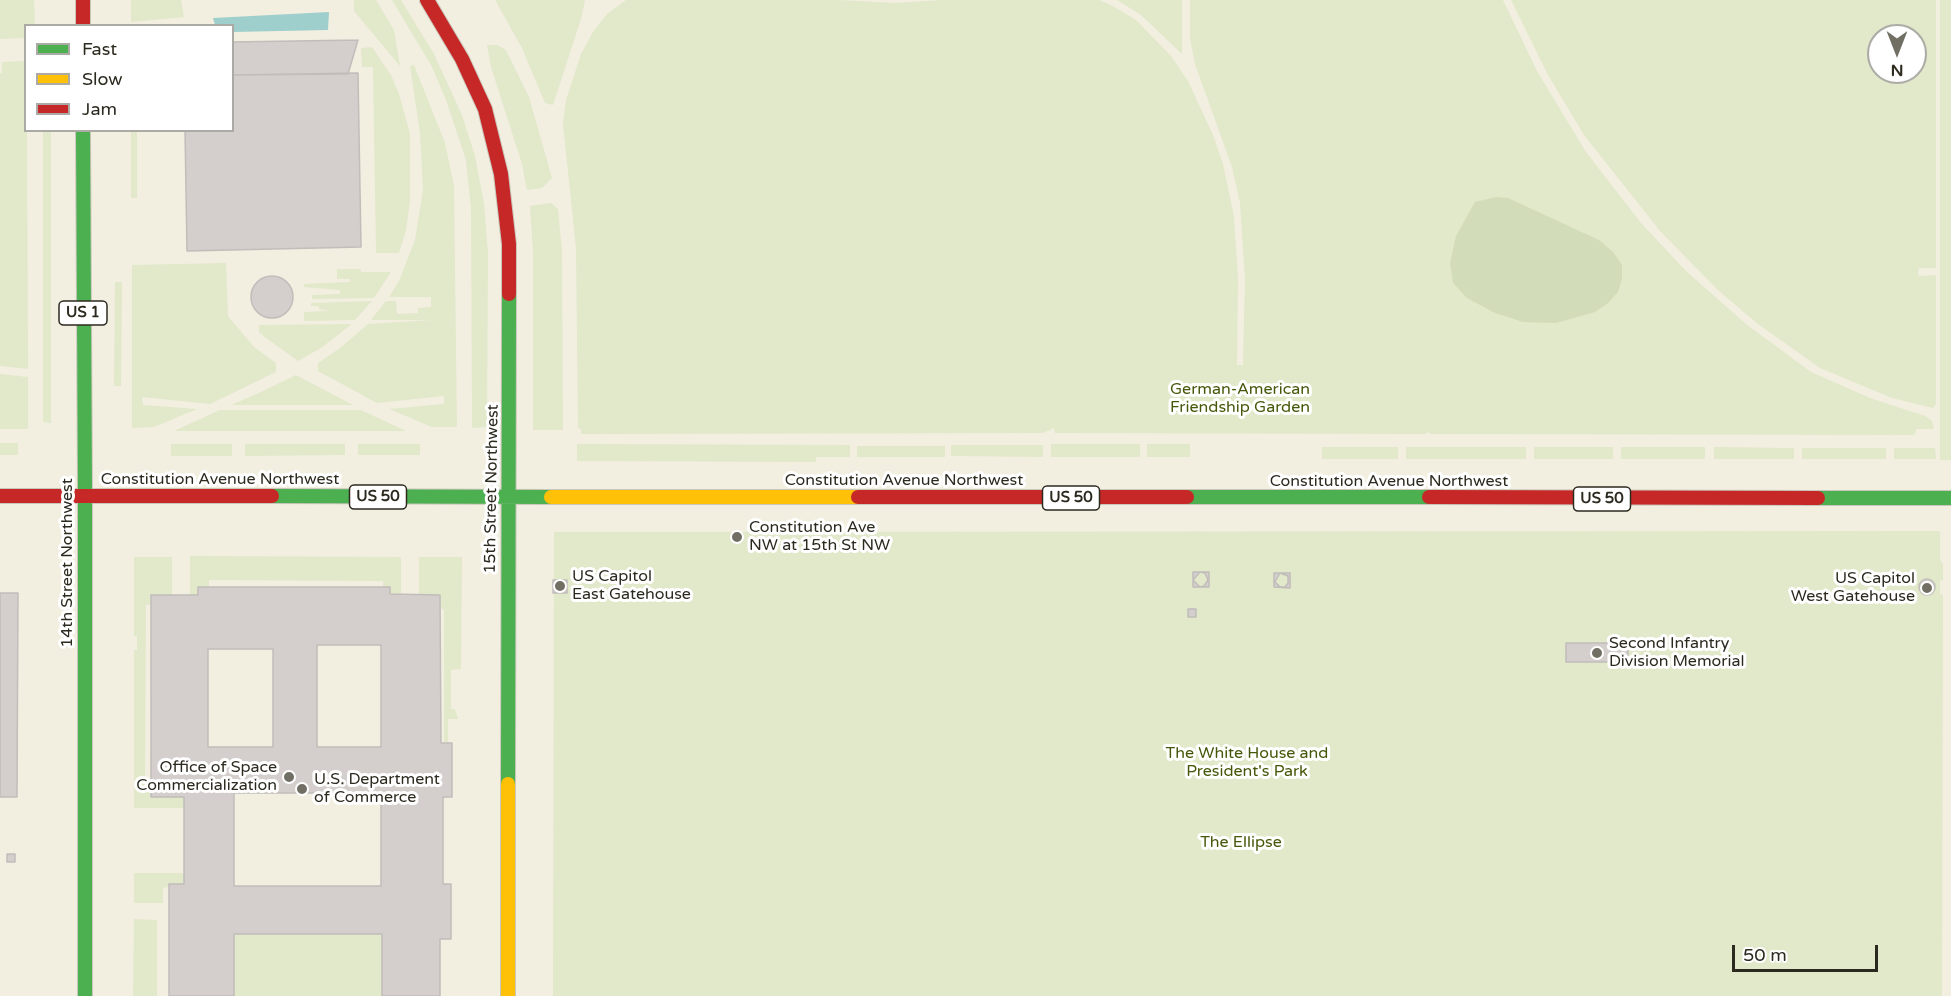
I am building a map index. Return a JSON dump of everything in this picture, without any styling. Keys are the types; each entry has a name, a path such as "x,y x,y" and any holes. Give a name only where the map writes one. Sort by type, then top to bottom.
{"main road":[{"path":"83,0 83,24"},
{"name":"15th Street Northwest","path":"427,0 477,88 492,131 501,174 509,244 508,996"},
{"name":"14th Street Northwest","path":"83,132 85,996"},
{"name":"Constitution Avenue Northwest","path":"0,496 1951,498"}],"green space":[{"path":"0,0 34,0 35,24 24,24 24,38 0,39"},
{"path":"131,0 181,0 184,17 131,22"},
{"path":"354,0 376,0 394,30 400,66 354,11"},
{"path":"392,0 401,0 434,54 462,115 475,156 484,204 488,253 487,427 472,428 471,209 466,160 446,100 432,67"},
{"path":"495,0 585,0 553,105 545,103 522,48"},
{"name":"German-American Friendship Garden","path":"626,0 839,0 895,3 942,0 1099,0 1109,4 1136,20 1171,56 1188,81 1213,135 1223,164 1234,217 1238,279 1237,365 1243,365 1245,280 1240,203 1232,167 1195,64 1190,38 1190,0 1503,0 1537,71 1586,152 1641,223 1687,272 1746,324 1811,372 1870,398 1925,416 1932,421 1934,429 1917,429 1914,435 1432,434 1427,432 1426,434 1055,433 1054,428 1043,433 581,434 581,429 578,428 576,248 563,124 566,100 581,54 593,32 607,14"},
{"path":"1117,0 1182,0 1182,54 1141,15"},
{"path":"1511,0 1936,0 1936,268 1919,268 1918,273 1919,276 1936,275 1936,404 1933,408 1892,398 1820,368 1758,324 1719,291 1660,231 1584,135 1548,75"},
{"path":"1940,0 1951,0 1951,460 1940,460"},
{"path":"487,45 497,45 506,50 529,97 552,178 542,188 527,190 522,164 491,67"},
{"path":"372,47 391,75 410,134 410,201 406,230 399,253 376,253 373,67 362,67 361,48"},
{"path":"24,61 24,132 27,132 28,369 0,366 0,74 2,73 2,62"},
{"path":"414,65 445,143 454,186 457,427 432,427 389,409 444,404 444,396 377,403 318,371 318,363 368,324 431,320 371,320 386,301 396,301 397,314 418,313 418,308 431,307 431,297 389,297 399,281 415,240 423,190 420,133 410,66"},
{"path":"43,132 51,132 51,423 43,422"},
{"path":"131,132 137,132 137,198 131,198"},
{"path":"1496,197 1508,198 1599,240 1613,252 1622,265 1622,279 1618,292 1595,312 1556,323 1523,322 1495,313 1467,298 1453,283 1450,263 1456,236 1475,202"},
{"path":"551,203 558,209 562,252 563,430 533,430 533,251 530,206"},
{"path":"226,263 228,316 254,347 276,363 276,372 210,404 142,397 143,405 197,409 154,427 132,428 132,265"},
{"path":"337,269 391,272 374,298 312,299 312,295 340,294 340,290 304,287 304,284 350,282 350,279 337,279"},
{"path":"115,282 122,282 121,386 114,386"},
{"path":"372,301 355,320 304,321 304,312 330,311 319,309 319,306 311,306 311,303"},
{"path":"352,324 321,348 298,361 259,332 259,325"},
{"path":"0,374 28,377 28,429 0,429"},
{"path":"296,375 353,405 231,405 261,392"},
{"path":"220,410 361,410 406,431 174,431"},
{"path":"0,443 18,443 18,455 0,455"},
{"path":"171,444 232,444 232,456 171,456"},
{"path":"245,444 345,444 345,455 245,456"},
{"path":"358,444 420,444 420,455 358,455"},
{"path":"577,444 850,445 850,457 816,457 816,462 577,461"},
{"path":"1051,444 1140,444 1140,457 1051,457"},
{"path":"1147,444 1190,444 1190,457 1147,457"},
{"path":"951,445 1043,445 1043,457 951,456"},
{"path":"857,446 945,446 945,457 857,457"},
{"path":"1322,447 1398,447 1398,459 1322,459"},
{"path":"1406,447 1526,447 1526,459 1406,459"},
{"path":"1534,447 1613,447 1613,459 1534,459"},
{"path":"1621,447 1705,447 1705,459 1621,459"},
{"path":"1714,447 1794,448 1794,459 1714,459"},
{"path":"1802,448 1886,448 1886,459 1802,459"},
{"path":"1894,448 1935,448 1936,459 1894,459"},
{"name":"The White House and President's Park","path":"1940,531 1940,559 1943,564 1943,580 1940,581 1940,594 1943,595 1942,996 553,996 554,532"},
{"path":"190,556 401,557 401,595 390,594 390,587 383,587 383,581 209,580 209,587 198,587 198,595 190,595"},
{"path":"134,557 172,557 172,595 151,595 151,604 146,605 145,785 151,785 151,797 184,797 184,808 134,808 134,650 137,650 137,636 134,636"},
{"path":"419,557 462,557 461,669 451,670 451,709 455,709 458,719 448,719 448,743 444,743 444,610 419,595"},
{"path":"134,873 184,873 184,884 163,888 163,903 134,903"},
{"path":"134,919 157,920 157,996 133,996"},
{"path":"234,934 382,934 382,996 234,996"}],"water":[{"path":"329,12 328,30 234,32 234,24 215,24 213,18"}],"building":[{"path":"358,40 348,74 234,75 234,42"},
{"path":"358,73 361,247 187,251 185,132 234,132 234,75"},
{"path":"272,276 280,277 287,282 292,289 292,305 287,312 280,317 272,318 264,317 257,312 252,305 251,297 252,289 257,282 264,277"},
{"path":"1193,572 1200,572 1193,580"},
{"path":"1200,572 1209,572 1209,587 1200,587 1204,586 1208,580 1205,573"},
{"path":"1274,573 1280,573 1290,573 1290,588 1274,587","holes":["1280,573 1288,576 1288,583 1285,587 1280,587 1275,582"]},
{"name":"US Capitol West Gatehouse","path":"1927,579 1933,581 1935,587 1933,593 1927,595 1921,593 1919,587 1921,581"},
{"name":"US Capitol East Gatehouse","path":"553,580 567,580 567,593 553,593"},
{"path":"1193,580 1200,587 1193,587"},
{"name":"U.S. Department of Commerce","path":"198,587 390,587 390,594 440,595 441,743 452,743 452,797 443,797 443,884 451,884 451,939 440,939 440,996 382,996 382,934 234,934 234,996 169,996 169,884 184,884 184,797 151,797 151,595 198,595","holes":["317,645 381,645 381,747 317,747","208,649 273,649 273,747 208,747","234,793 381,793 381,886 234,886"]},
{"path":"0,593 18,593 17,797 0,797"},
{"path":"1188,609 1196,609 1196,617 1188,617"},
{"name":"Second Infantry Division Memorial","path":"1566,643 1628,643 1628,662 1566,662"},
{"path":"7,854 15,854 15,862 7,862"}],"traffic: fast":[{"path":"83,132 85,496"},
{"path":"508,784 509,294"},
{"path":"85,496 85,996"},
{"path":"272,496 551,497"},
{"path":"1187,497 1429,497"},
{"path":"1818,498 1951,498"}],"traffic: slow":[{"path":"551,497 858,497"},
{"path":"508,784 508,996"}],"traffic: jam":[{"path":"83,0 83,24"},
{"path":"427,0 462,59 485,109 501,174 509,244 509,294"},
{"path":"0,496 272,496"},
{"path":"858,497 1187,497"},
{"path":"1429,497 1818,498"}],"place":[{"name":"Constitution Ave NW at 15th St NW","path":"737,537"},
{"name":"US Capitol East Gatehouse","path":"560,586"},
{"name":"US Capitol West Gatehouse","path":"1927,588"},
{"name":"Second Infantry Division Memorial","path":"1597,653"},
{"name":"Office of Space Commercialization","path":"289,777"},
{"name":"U.S. Department of Commerce","path":"302,789"}],"park label":[{"name":"The Ellipse","path":"1241,843"}]}
